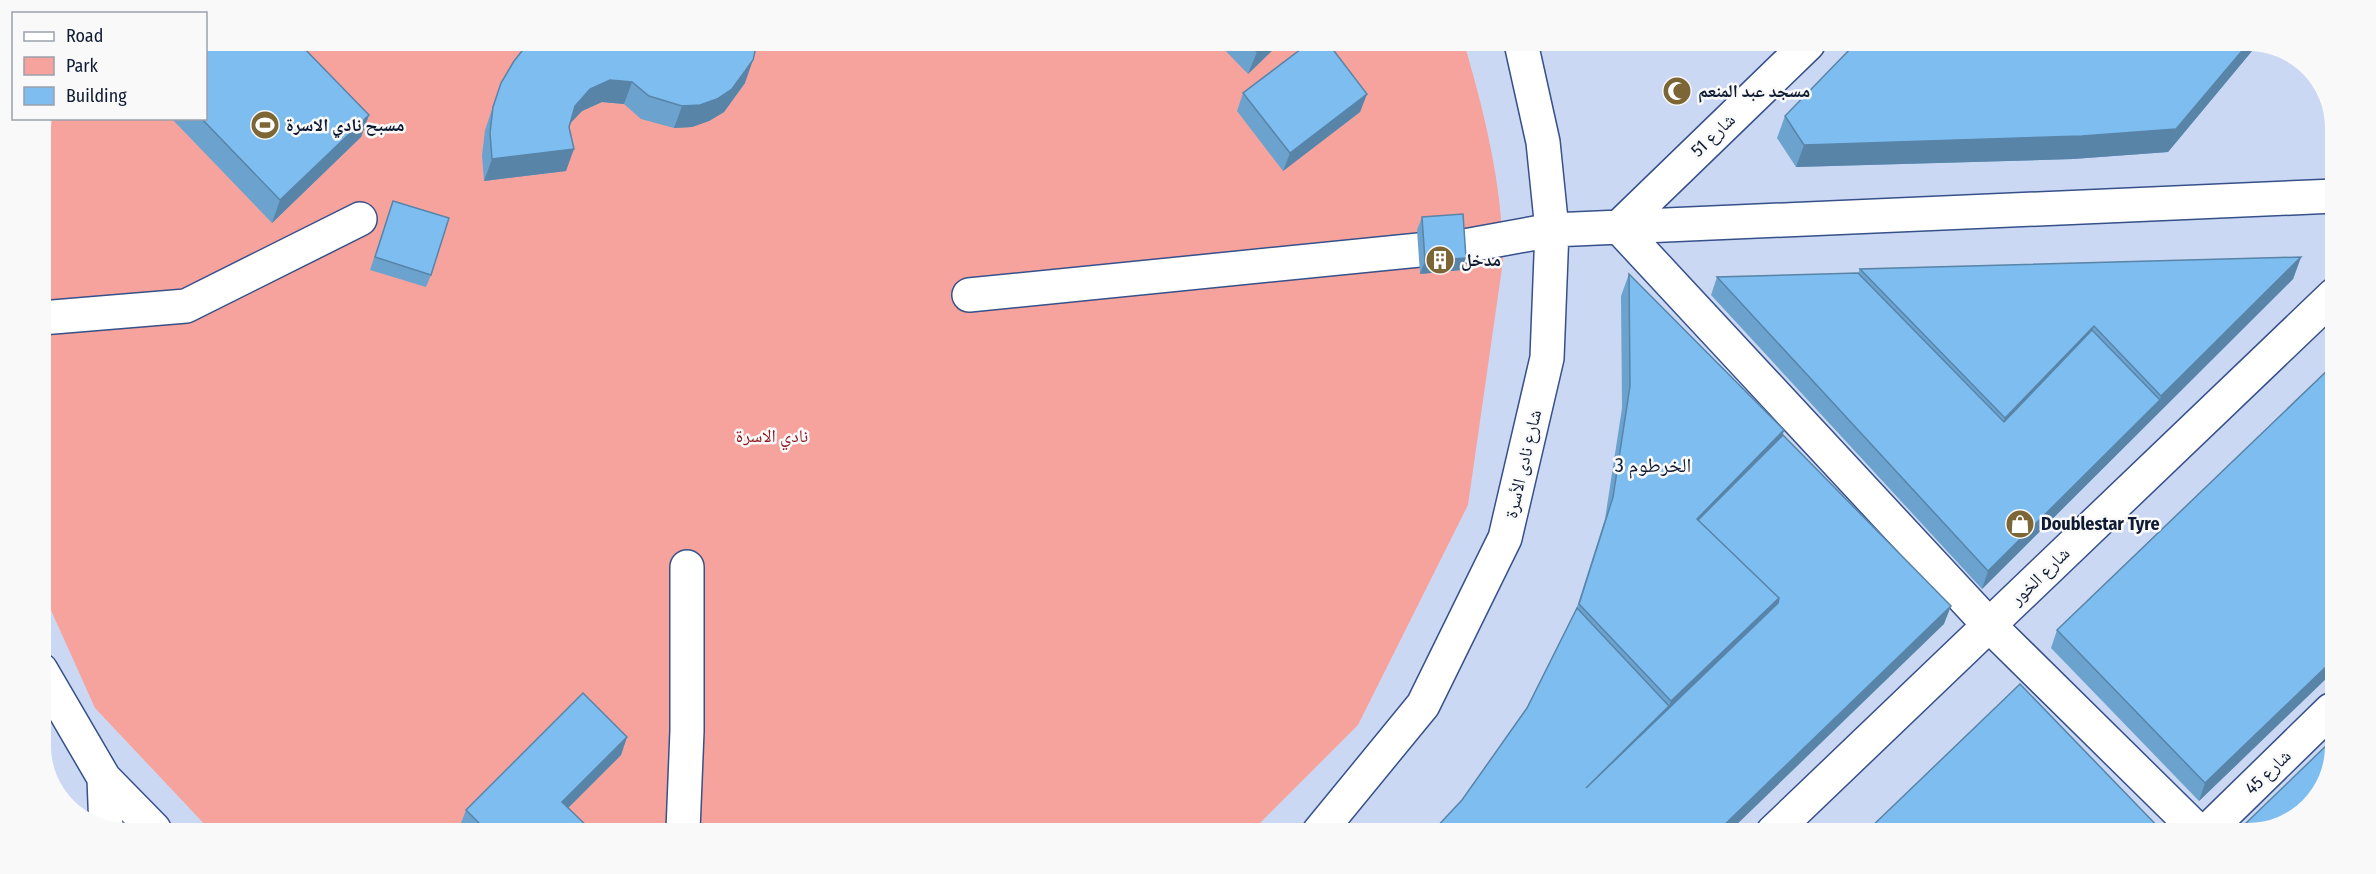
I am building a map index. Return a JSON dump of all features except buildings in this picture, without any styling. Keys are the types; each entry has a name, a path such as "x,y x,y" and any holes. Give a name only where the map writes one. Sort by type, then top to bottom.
{"street":[{"name":"شارع نادى الأسرة","path":"1326,823 1423,705 1505,538 1547,358 1552,230 1544,142 1523,51"},
{"name":"شارع 51","path":"1619,227 1801,51"},
{"path":"1459,247 1552,230 2325,196"},
{"path":"51,317 186,306 360,219"},
{"path":"1619,227 1989,625 2190,823"},
{"path":"969,295 1419,250"},
{"name":"شارع الخور","path":"1782,823 2325,304"},
{"path":"683,823 687,731 687,567"},
{"path":"51,687 104,778 148,823"},
{"name":"شارع 45","path":"2215,823 2325,717"},
{"path":"104,778 106,820"}],"green space":[{"name":"نادي الاسرة","path":"207,51 1466,51 1479,97 1496,179 1503,261 1468,505 1358,725 1260,823 203,823 95,708 51,610 52,120 207,120"}],"place":[{"name":"مسجد عبد المنعم","path":"1677,91"},
{"name":"مسبح نادي الاسرة","path":"265,125"},
{"name":"مدخل","path":"1440,260"},
{"name":"Doublestar Tyre","path":"2020,524"}],"district":[{"name":"الخرطوم 3","path":"1653,465"}]}
